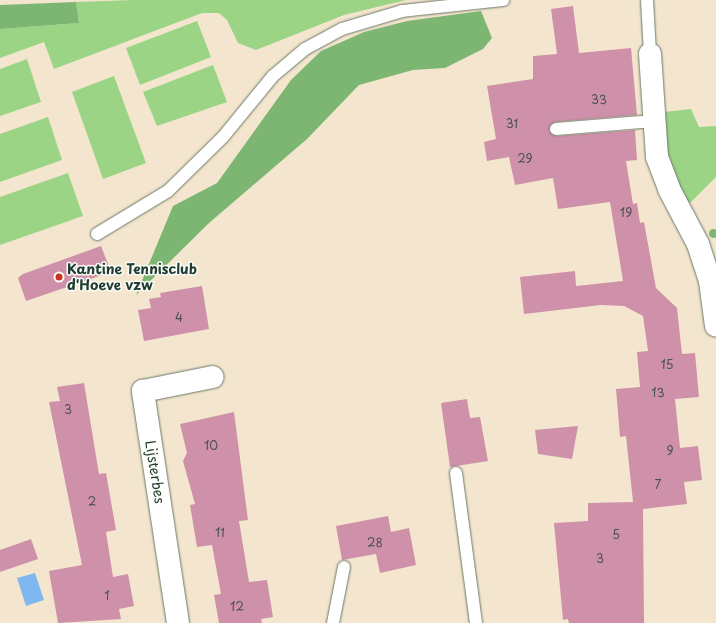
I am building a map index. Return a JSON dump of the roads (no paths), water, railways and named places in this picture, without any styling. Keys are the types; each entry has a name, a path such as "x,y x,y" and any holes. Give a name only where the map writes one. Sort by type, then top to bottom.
{"street":[{"path":"650,54 657,156 698,244 710,281 716,326"},
{"name":"Lijsterbes","path":"178,623 143,391 213,377"}],"lane":[{"path":"97,234 168,191 223,137 273,76 305,49 342,30 402,11 503,0"},
{"path":"647,0 650,54"},
{"path":"556,129 654,121"},
{"path":"456,474 476,623"},
{"path":"333,623 344,567"}],"water":[{"path":"35,573 44,600 26,606 17,578"}],"place":[{"name":"Kantine Tennisclub d'Hoeve vzw","path":"59,277"}]}
